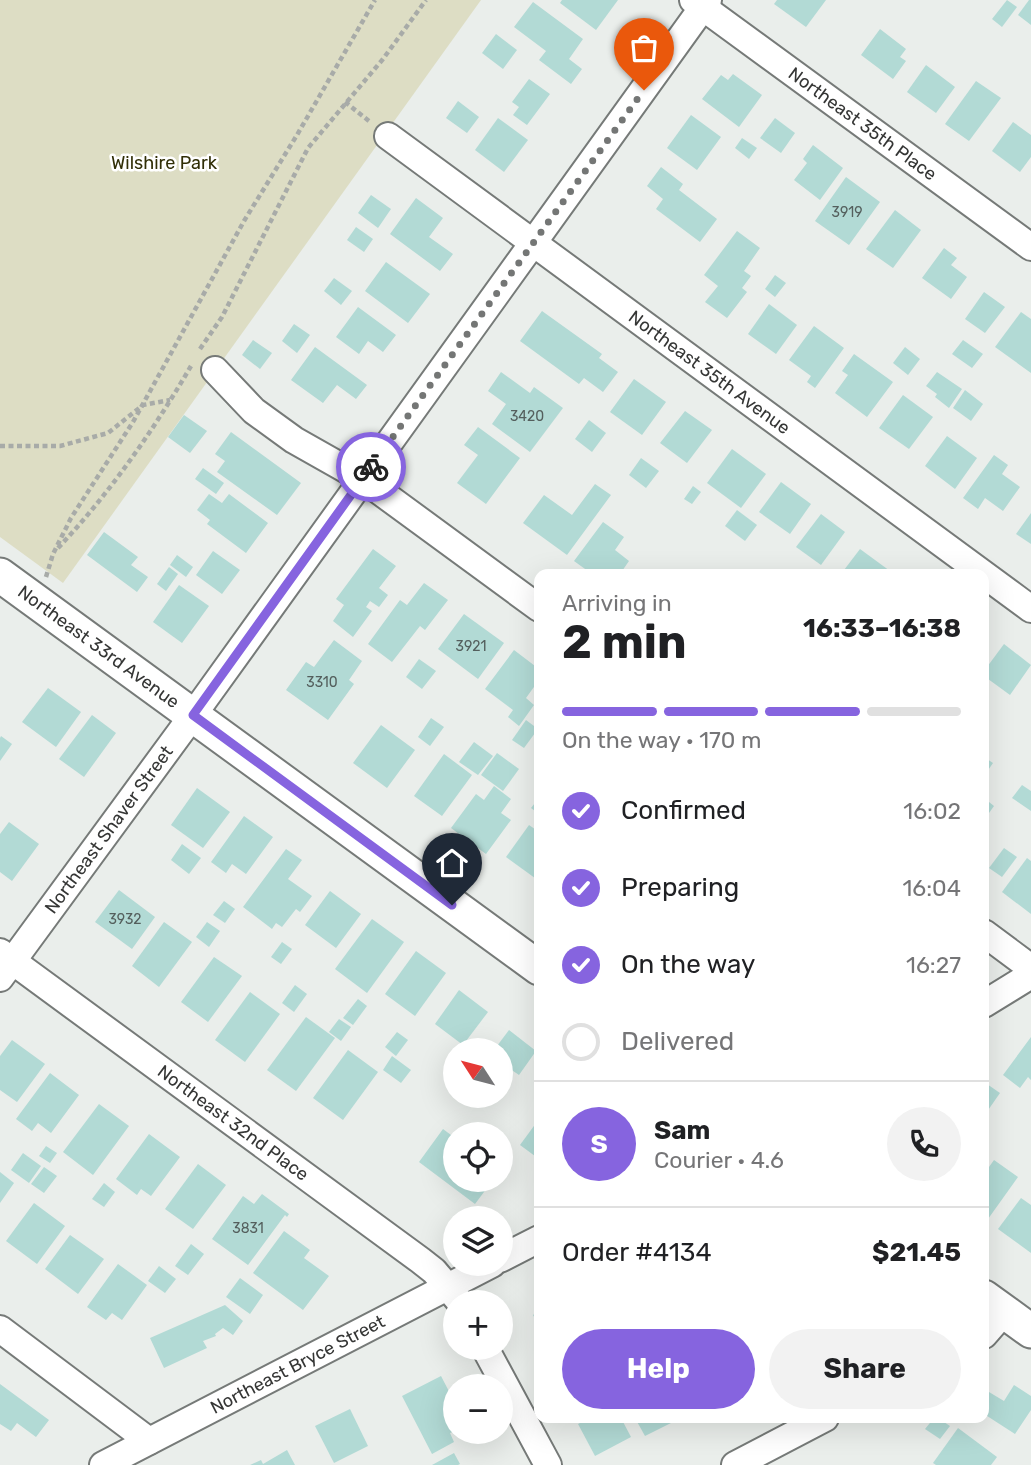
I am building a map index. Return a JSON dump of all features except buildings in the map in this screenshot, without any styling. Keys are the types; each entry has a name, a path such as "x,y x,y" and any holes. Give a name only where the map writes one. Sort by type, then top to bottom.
{"main road":[{"name":"Northeast 33rd Avenue","path":"0,575 534,964"},
{"path":"990,1315 1031,1331"}],"street":[{"name":"Northeast Shaver Street","path":"4,963 193,715 533,244 701,3"},
{"name":"Northeast 35th Place","path":"701,3 1031,247"},
{"name":"Northeast 35th Avenue","path":"388,136 976,569"},
{"path":"215,370 254,411 284,433 363,479 534,604"},
{"name":"Northeast 35th Avenue","path":"989,578 1031,609"},
{"path":"989,937 1031,968"},
{"name":"Northeast 32nd Place","path":"4,963 420,1259 450,1290"},
{"path":"989,1001 1031,975"},
{"path":"513,1252 534,1242"},
{"name":"Northeast Bryce Street","path":"459,1290 477,1276"},
{"name":"Northeast Bryce Street","path":"103,1465 443,1299"},
{"path":"0,1329 149,1441"},
{"path":"491,1360 548,1465"},
{"path":"735,1465 815,1423"}],"path":[{"path":"48,574 53,554 71,518 143,405 244,221 375,0"},
{"path":"53,554 94,511 170,400 222,317 308,148 383,59 426,0"},
{"path":"0,446 60,446 108,433 143,405 170,400"}],"green space":[{"name":"Wilshire Park","path":"0,0 481,0 63,583 0,537"}],"way so far":[{"path":"371,467 644,90"}],"route":[{"path":"371,467 193,715 452,905"}]}
